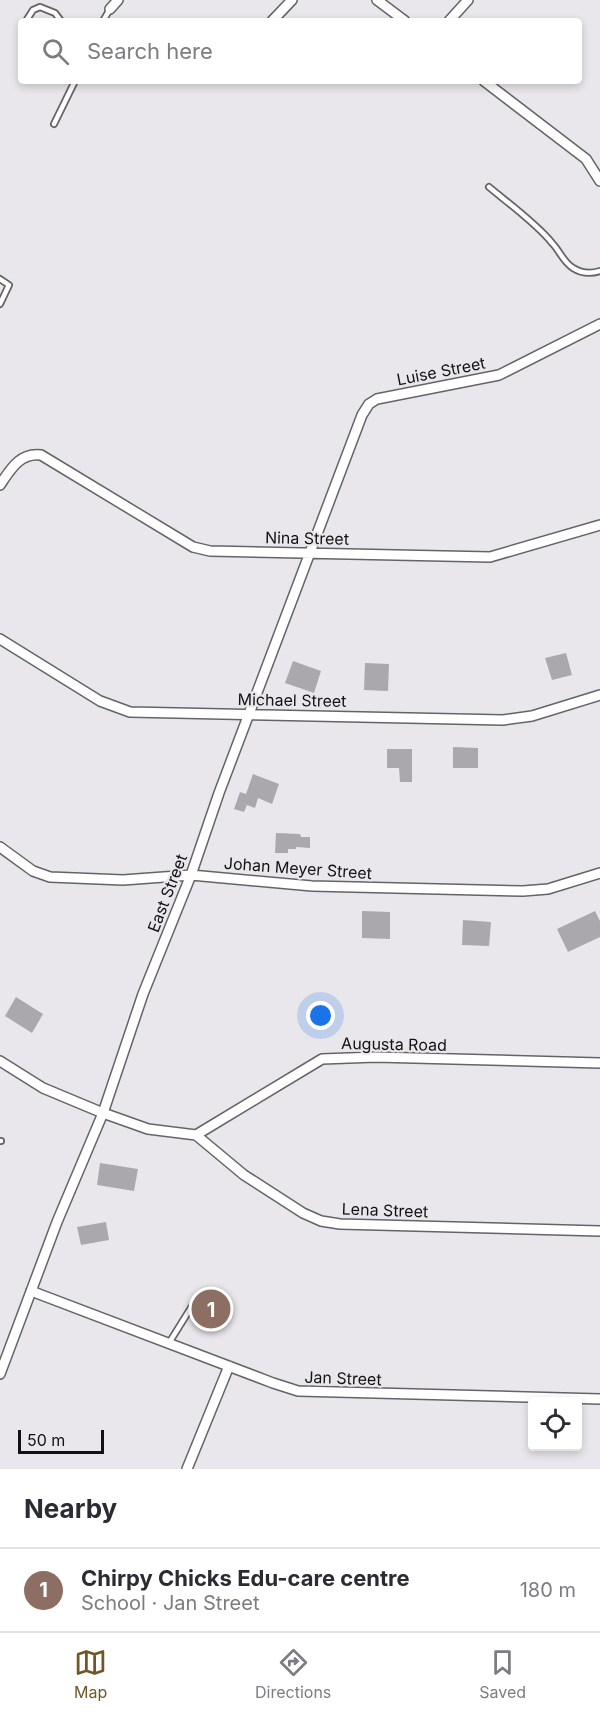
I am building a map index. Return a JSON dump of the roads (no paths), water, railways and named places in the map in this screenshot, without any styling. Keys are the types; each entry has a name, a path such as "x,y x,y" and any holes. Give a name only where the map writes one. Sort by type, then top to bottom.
{"street":[{"path":"110,9 118,0"},
{"path":"276,18 292,0"},
{"path":"377,0 401,18"},
{"path":"452,18 468,0"},
{"path":"488,84 586,159 600,181"},
{"name":"Luise Street","path":"360,421 366,408 377,399 499,375 600,324"},
{"name":"East Street","path":"1,1368 3,1353 31,1291 103,1113 143,994 191,875 249,714 360,421"},
{"name":"Nina Street","path":"0,485 18,462 27,456 35,454 47,457 198,549 490,557 600,525"},
{"name":"Michael Street","path":"0,639 100,701 125,711 503,720 532,716 600,695"},
{"name":"Johan Meyer Street","path":"0,847 37,874 51,877 123,880 191,875 312,886 523,891 548,889 600,873"},
{"name":"Augusta Road","path":"196,1135 322,1059 376,1057 600,1063"},
{"path":"0,1061 43,1088 103,1113 148,1129 196,1135"},
{"name":"Lena Street","path":"196,1135 244,1175 303,1213 321,1221 340,1224 600,1231"},
{"name":"Jan Street","path":"31,1291 288,1389 304,1392 600,1399"},
{"path":"187,1469 229,1366"}],"lane":[{"path":"28,18 33,10 40,6 55,13 59,18"},
{"path":"105,18 110,9"},
{"path":"54,124 74,84"},
{"path":"489,187 552,243 562,258 573,268 593,273 600,271"},
{"path":"0,279 9,285 0,304"},
{"path":"169,1343 192,1306"}],"place":[{"name":"Chirpy Chicks Edu-care centre","path":"211,1309"}]}
